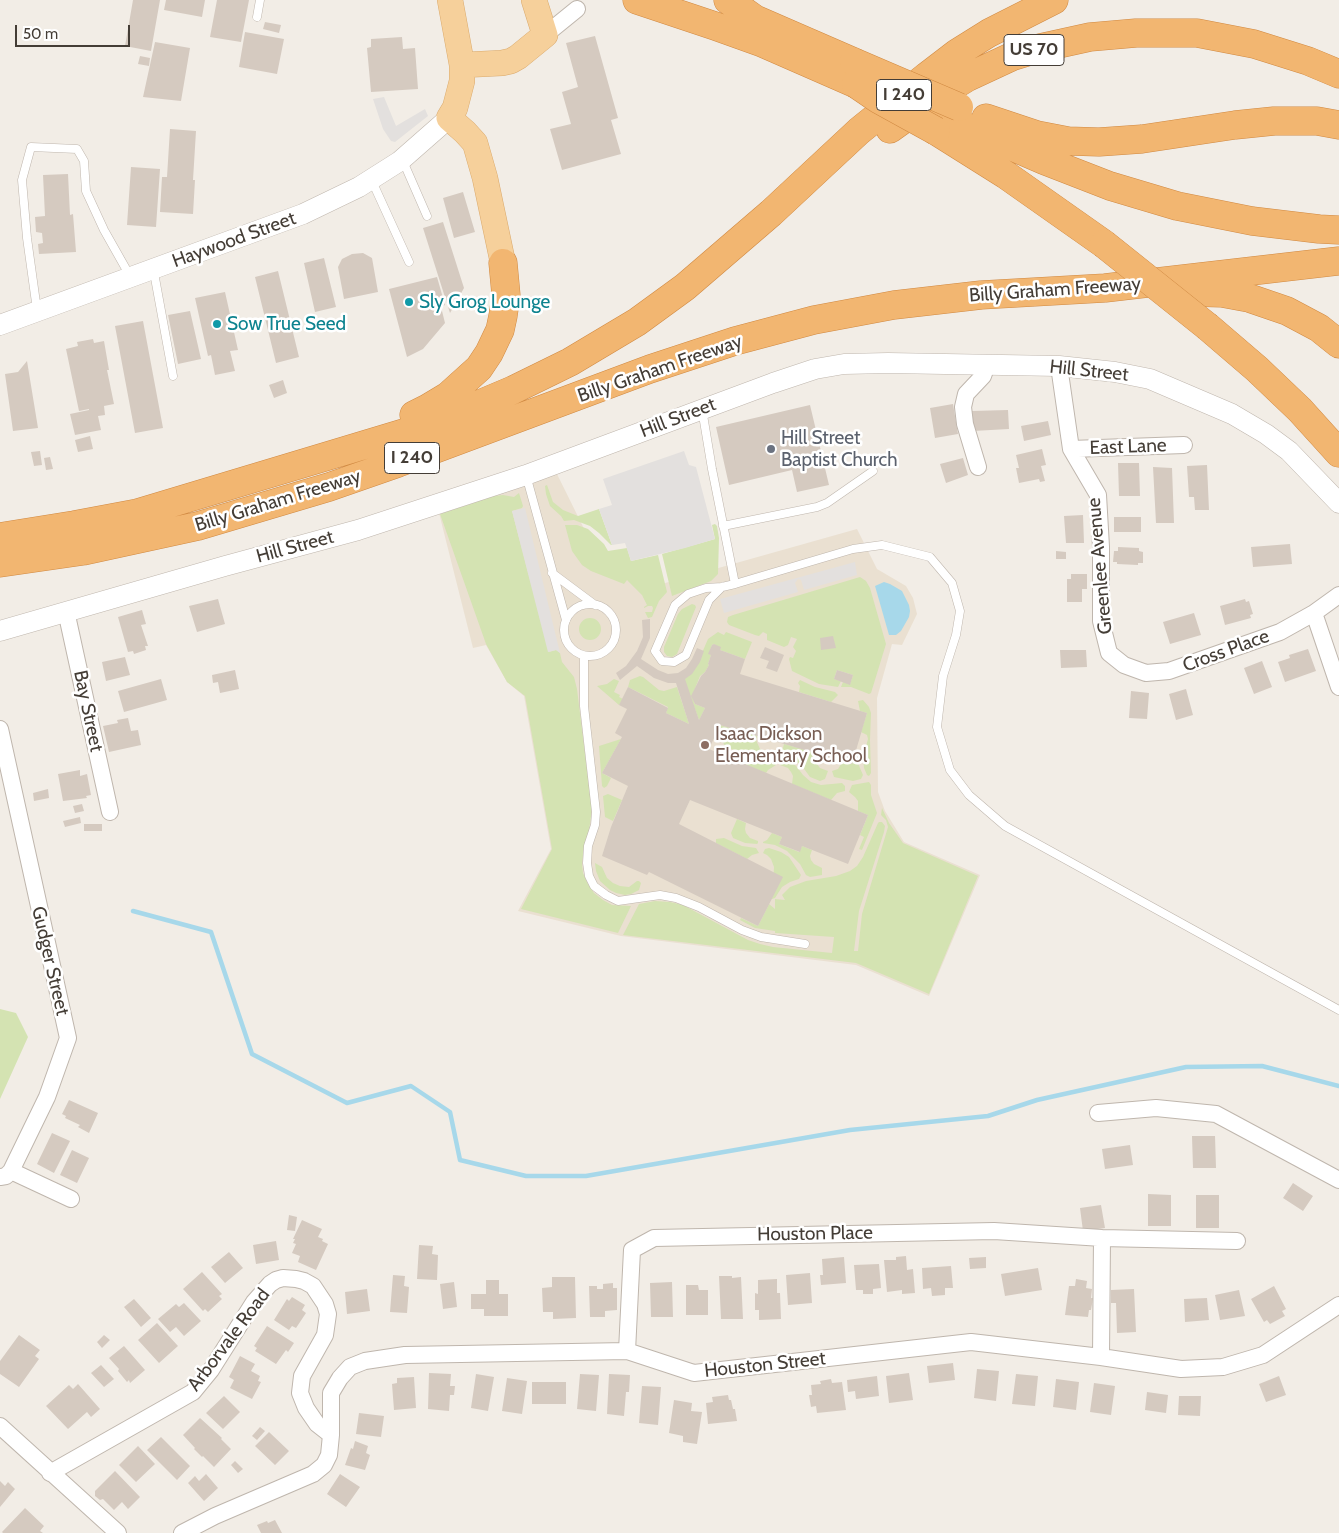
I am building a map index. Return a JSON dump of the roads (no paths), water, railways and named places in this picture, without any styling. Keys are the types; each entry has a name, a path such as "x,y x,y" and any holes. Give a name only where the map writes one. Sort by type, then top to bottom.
{"highway":[{"path":"637,0 848,73"},
{"path":"728,0 755,19 848,73 878,98 945,118 1110,186 1169,203 1252,221 1339,230"},
{"name":"Billy Graham Freeway","path":"0,537 138,513 321,458 461,412 513,390 570,362 637,322 685,287 771,213 859,131 957,53 989,33 1054,0"},
{"name":"US 70","path":"771,213 791,210 840,165 937,96 968,77 1011,56 1040,48 1099,36 1136,33 1198,33 1254,44 1308,60 1339,74"},
{"path":"945,118 1002,124 1037,134 1076,141 1100,142 1142,139 1274,120 1317,121 1339,125"},
{"path":"945,118 1006,175 1104,244 1208,327 1257,369 1300,410 1339,453"},
{"name":"Billy Graham Freeway","path":"0,563 83,551 198,526 329,487 650,369 735,341 814,320 894,305 980,295 1105,288 1339,262"},
{"path":"321,458 428,408 448,396 478,368 489,354 500,330 506,295 503,263"},
{"path":"1105,288 1132,295 1187,292 1222,293 1249,298 1287,311 1319,328 1339,344"},
{"path":"0,582 51,568 150,549 243,526 329,487"}],"main road":[{"path":"450,0 462,65 462,81 455,108 449,118 474,143 485,178 503,263"},
{"path":"462,65 511,61 545,35 534,0"}],"street":[{"path":"545,35 577,9"},
{"name":"Haywood Street","path":"0,325 303,214 372,179 402,159 449,118"},
{"name":"Hill Street","path":"0,630 358,530 526,475 815,369 844,364 1059,366 1115,372 1150,379 1232,414 1266,434 1289,451 1339,503"},
{"path":"978,467 965,424 963,407 966,394 983,376 987,364"},
{"name":"Greenlee Avenue","path":"1059,366 1071,449 1098,495 1101,548 1101,621 1109,653"},
{"name":"East Lane","path":"1071,449 1184,446"},
{"name":"Cross Place","path":"1109,653 1124,665 1146,673 1169,671 1280,632 1314,614 1339,596"},
{"name":"Bay Street","path":"66,611 110,812"},
{"path":"1314,614 1339,687"},
{"name":"Gudger Street","path":"0,729 68,1038 47,1097 6,1174"},
{"path":"1098,1114 1156,1108 1216,1114 1339,1180"},
{"path":"6,1174 71,1199"},
{"name":"Houston Place","path":"627,1351 632,1250 654,1238 994,1231 1102,1238 1237,1240"},
{"path":"1100,1357 1102,1238"},
{"name":"Arborvale Road","path":"50,1472 193,1392 211,1370 254,1302 270,1284 283,1278 304,1281 313,1286 325,1304 328,1314 325,1334 302,1376 300,1393 306,1408 317,1424 331,1436"},
{"name":"Houston Street","path":"182,1533 215,1516 313,1474 324,1465 329,1455 331,1436 331,1393 340,1378 350,1367 366,1362 405,1356 627,1351 694,1373 971,1342 1100,1357 1181,1369 1223,1367 1263,1355 1339,1305"},
{"path":"0,1426 118,1533"}],"lane":[{"path":"257,18 260,0"},
{"path":"37,312 26,238 22,180 31,147 77,149 84,161 86,191 104,230 131,278"},
{"path":"402,159 427,216"},
{"path":"372,179 408,262"},
{"path":"151,270 155,278 173,376"},
{"path":"702,409 735,584"},
{"path":"723,526 817,507 827,503 873,471"},
{"path":"526,475 566,620"},
{"path":"722,588 709,600 686,655 674,662 662,661 655,651 675,606 688,594 706,588 722,588 853,549 882,545 930,557 952,583 960,611 956,635 943,676 937,727 950,770 969,795 1005,826 1339,1010"},
{"path":"552,573 595,605"},
{"path":"586,604 595,605 603,608 614,620 615,636 607,650 593,656 584,656 575,652 569,646 565,638 564,629 570,613 577,607 586,604"},
{"path":"584,656 584,706 596,812 588,846 587,863 588,876 594,886 618,901 660,896 676,898 760,937 804,944"}],"water":[{"path":"884,582 902,591 909,605 909,617 901,631 896,635 889,635 875,586"}],"waterway":[{"path":"133,911 211,932 252,1054 347,1103 411,1086 450,1112 460,1160 526,1176 586,1176 850,1130 988,1116 1037,1100 1186,1067 1262,1066 1339,1086"}],"place":[{"name":"Sly Grog Lounge","path":"409,302"},
{"name":"Sow True Seed","path":"217,324"},
{"name":"Hill Street Baptist Church","path":"771,449"},
{"name":"Isaac Dickson Elementary School","path":"705,745"}]}
